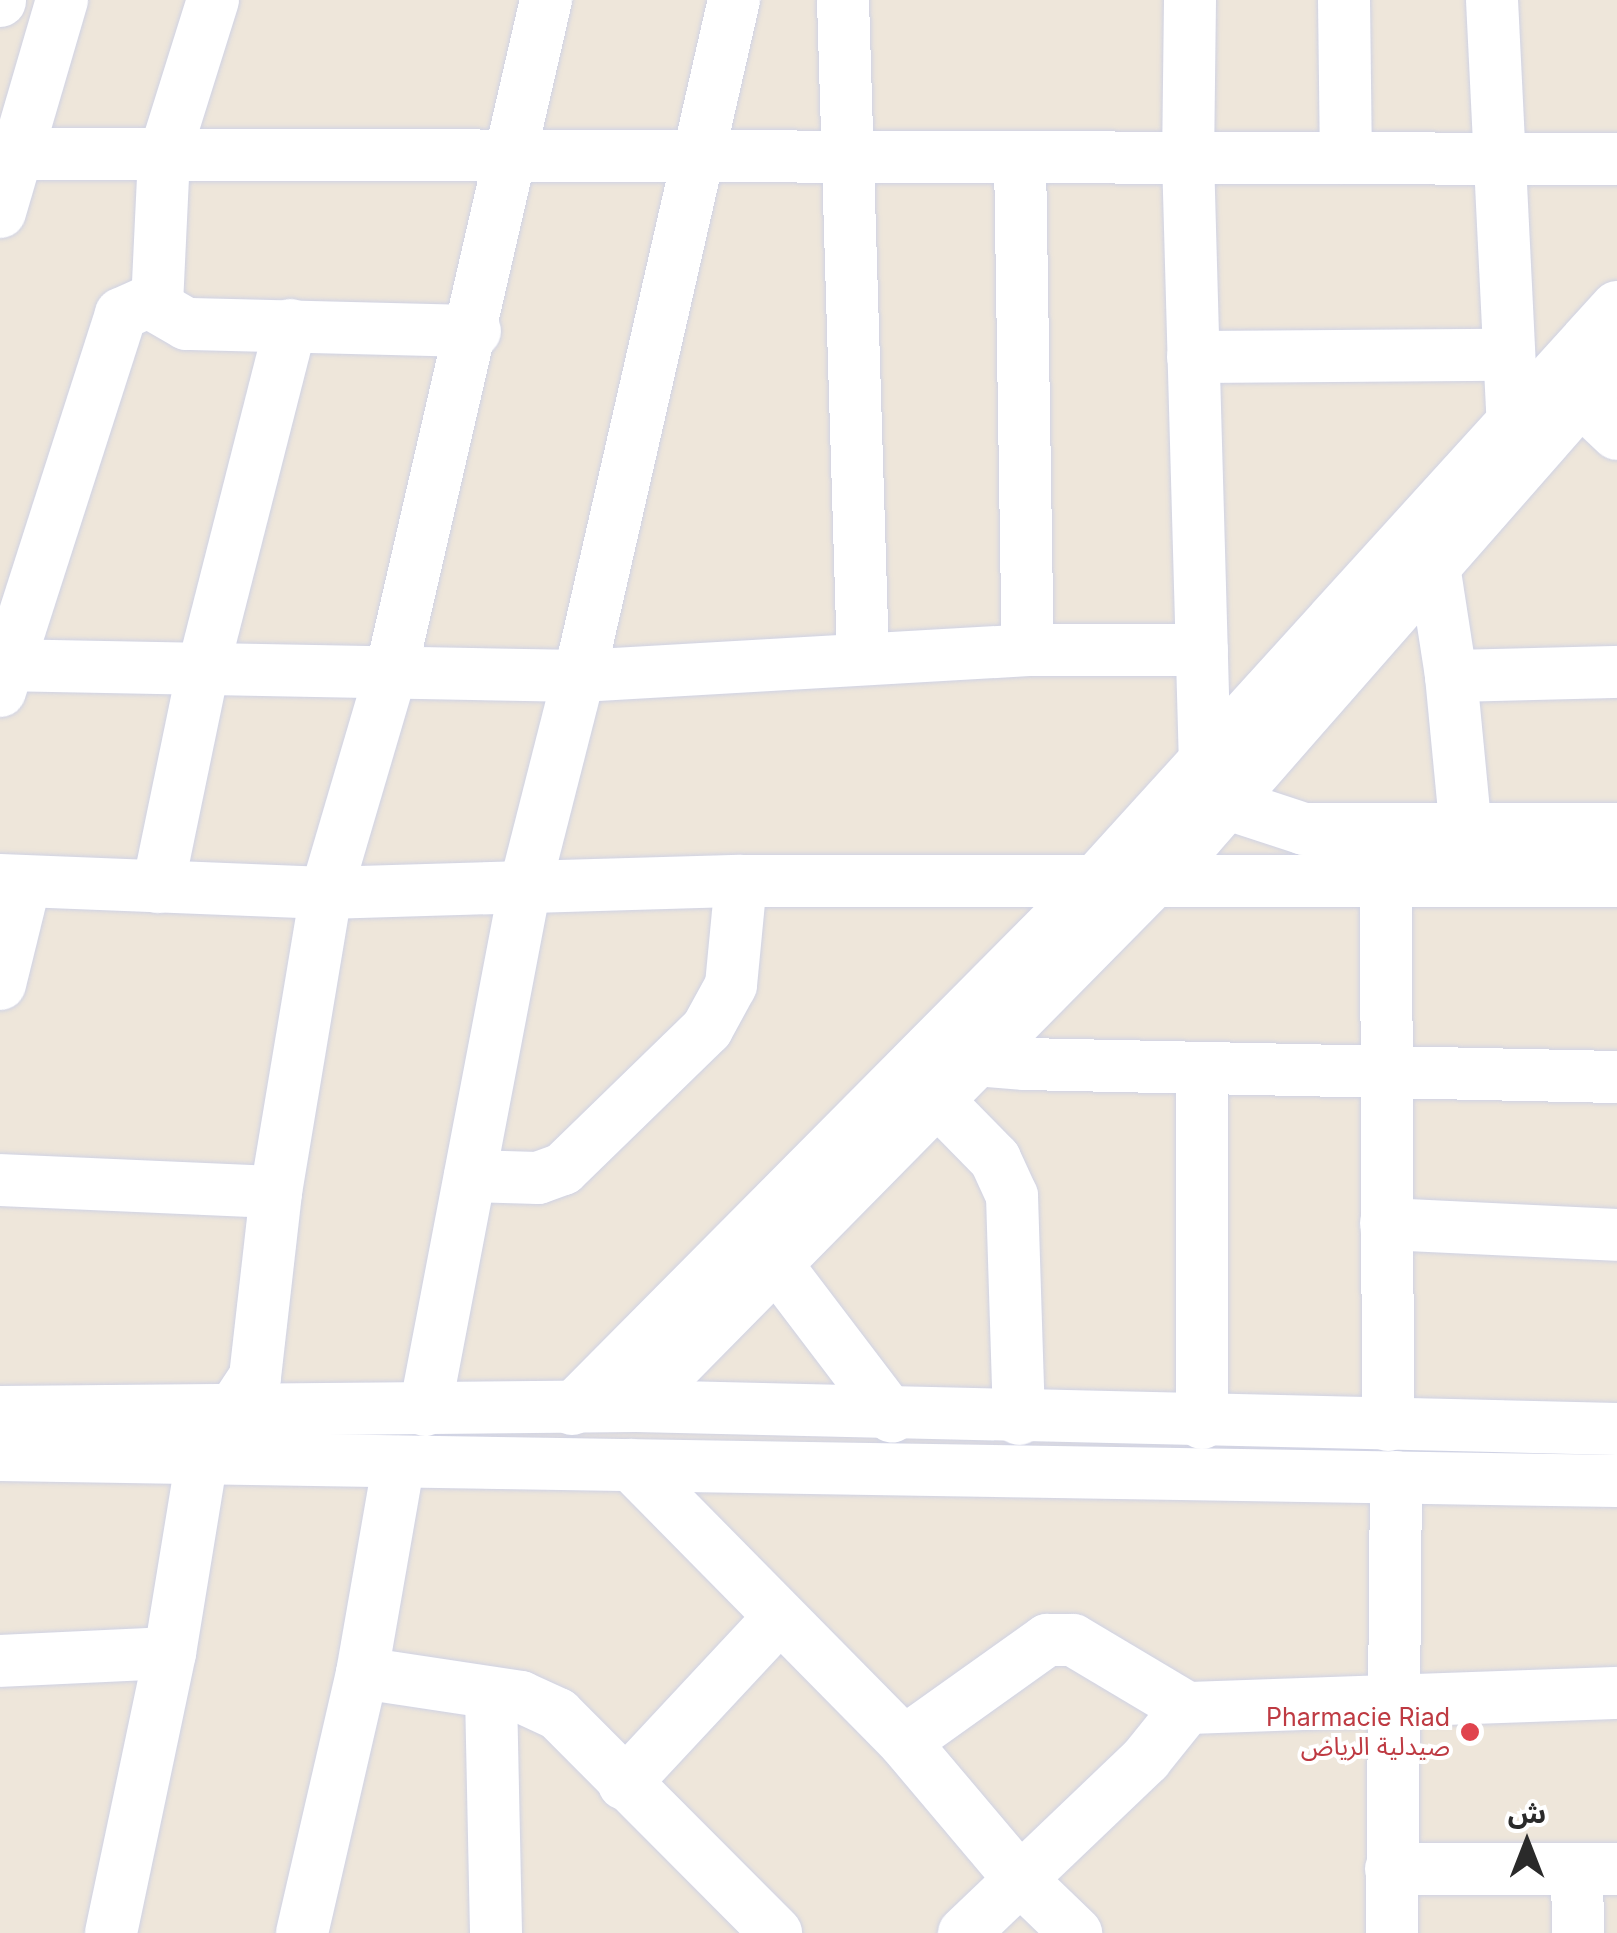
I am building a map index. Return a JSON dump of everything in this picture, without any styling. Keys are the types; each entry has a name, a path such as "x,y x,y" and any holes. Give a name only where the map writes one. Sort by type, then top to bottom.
{"street":[{"path":"0,212 9,154 62,0"},
{"path":"213,0 164,156 155,299 175,323 475,331"},
{"path":"111,1933 170,1653 202,1457 255,1377 276,1192 326,893 391,672 475,331 546,0"},
{"path":"425,1410 525,887 580,676 701,159 734,0"},
{"path":"843,0 863,658"},
{"path":"1190,0 1192,357 1202,650 1215,784"},
{"path":"1344,0 1346,158"},
{"path":"1492,0 1512,415"},
{"path":"9,154 513,159 1617,159"},
{"path":"1020,158 1028,650"},
{"path":"155,299 121,314 2,674 203,668 580,676 1028,650 1202,650"},
{"path":"1469,881 1468,830 1451,676 1429,538 1512,415 1617,307"},
{"path":"158,887 203,668 291,325"},
{"path":"1192,357 1509,354"},
{"path":"636,1406 764,1246 960,1048 1154,882 1215,784 1429,538 1617,359"},
{"path":"1579,398 1617,434"},
{"path":"1451,676 1617,672"},
{"path":"1215,784 1304,830 1617,829"},
{"path":"572,1408 937,1100 960,1048 1094,884 1215,784"},
{"path":"1386,880 1388,1425"},
{"path":"0,984 12,881 326,893 741,881 1617,882"},
{"path":"470,1176 538,1178 563,1169 708,1029 731,985 741,881"},
{"path":"960,1048 1202,1068 1617,1077"},
{"path":"1202,1068 1202,1422"},
{"path":"937,1100 994,1159 1012,1196 1019,1419"},
{"path":"0,1180 276,1192"},
{"path":"1386,1224 1617,1235"},
{"path":"764,1246 892,1417"},
{"path":"0,1412 636,1406 892,1417 1617,1429"},
{"path":"0,1455 1617,1480"},
{"path":"302,1933 362,1673 399,1462"},
{"path":"632,1465 904,1742 1018,1877 1076,1933"},
{"path":"1392,1933 1396,1477"},
{"path":"624,1784 779,1618"},
{"path":"904,1742 1048,1640 1073,1640 1187,1708 1617,1694"},
{"path":"0,1661 170,1653"},
{"path":"362,1673 521,1697 558,1714 776,1933"},
{"path":"491,1694 496,1933"},
{"path":"964,1933 1018,1877 1086,1820 1187,1708"},
{"path":"1390,1870 1597,1870 1578,1933"}],"place":[{"name":"Pharmacie Riad صيدلية الرياض","path":"1470,1732"}]}
